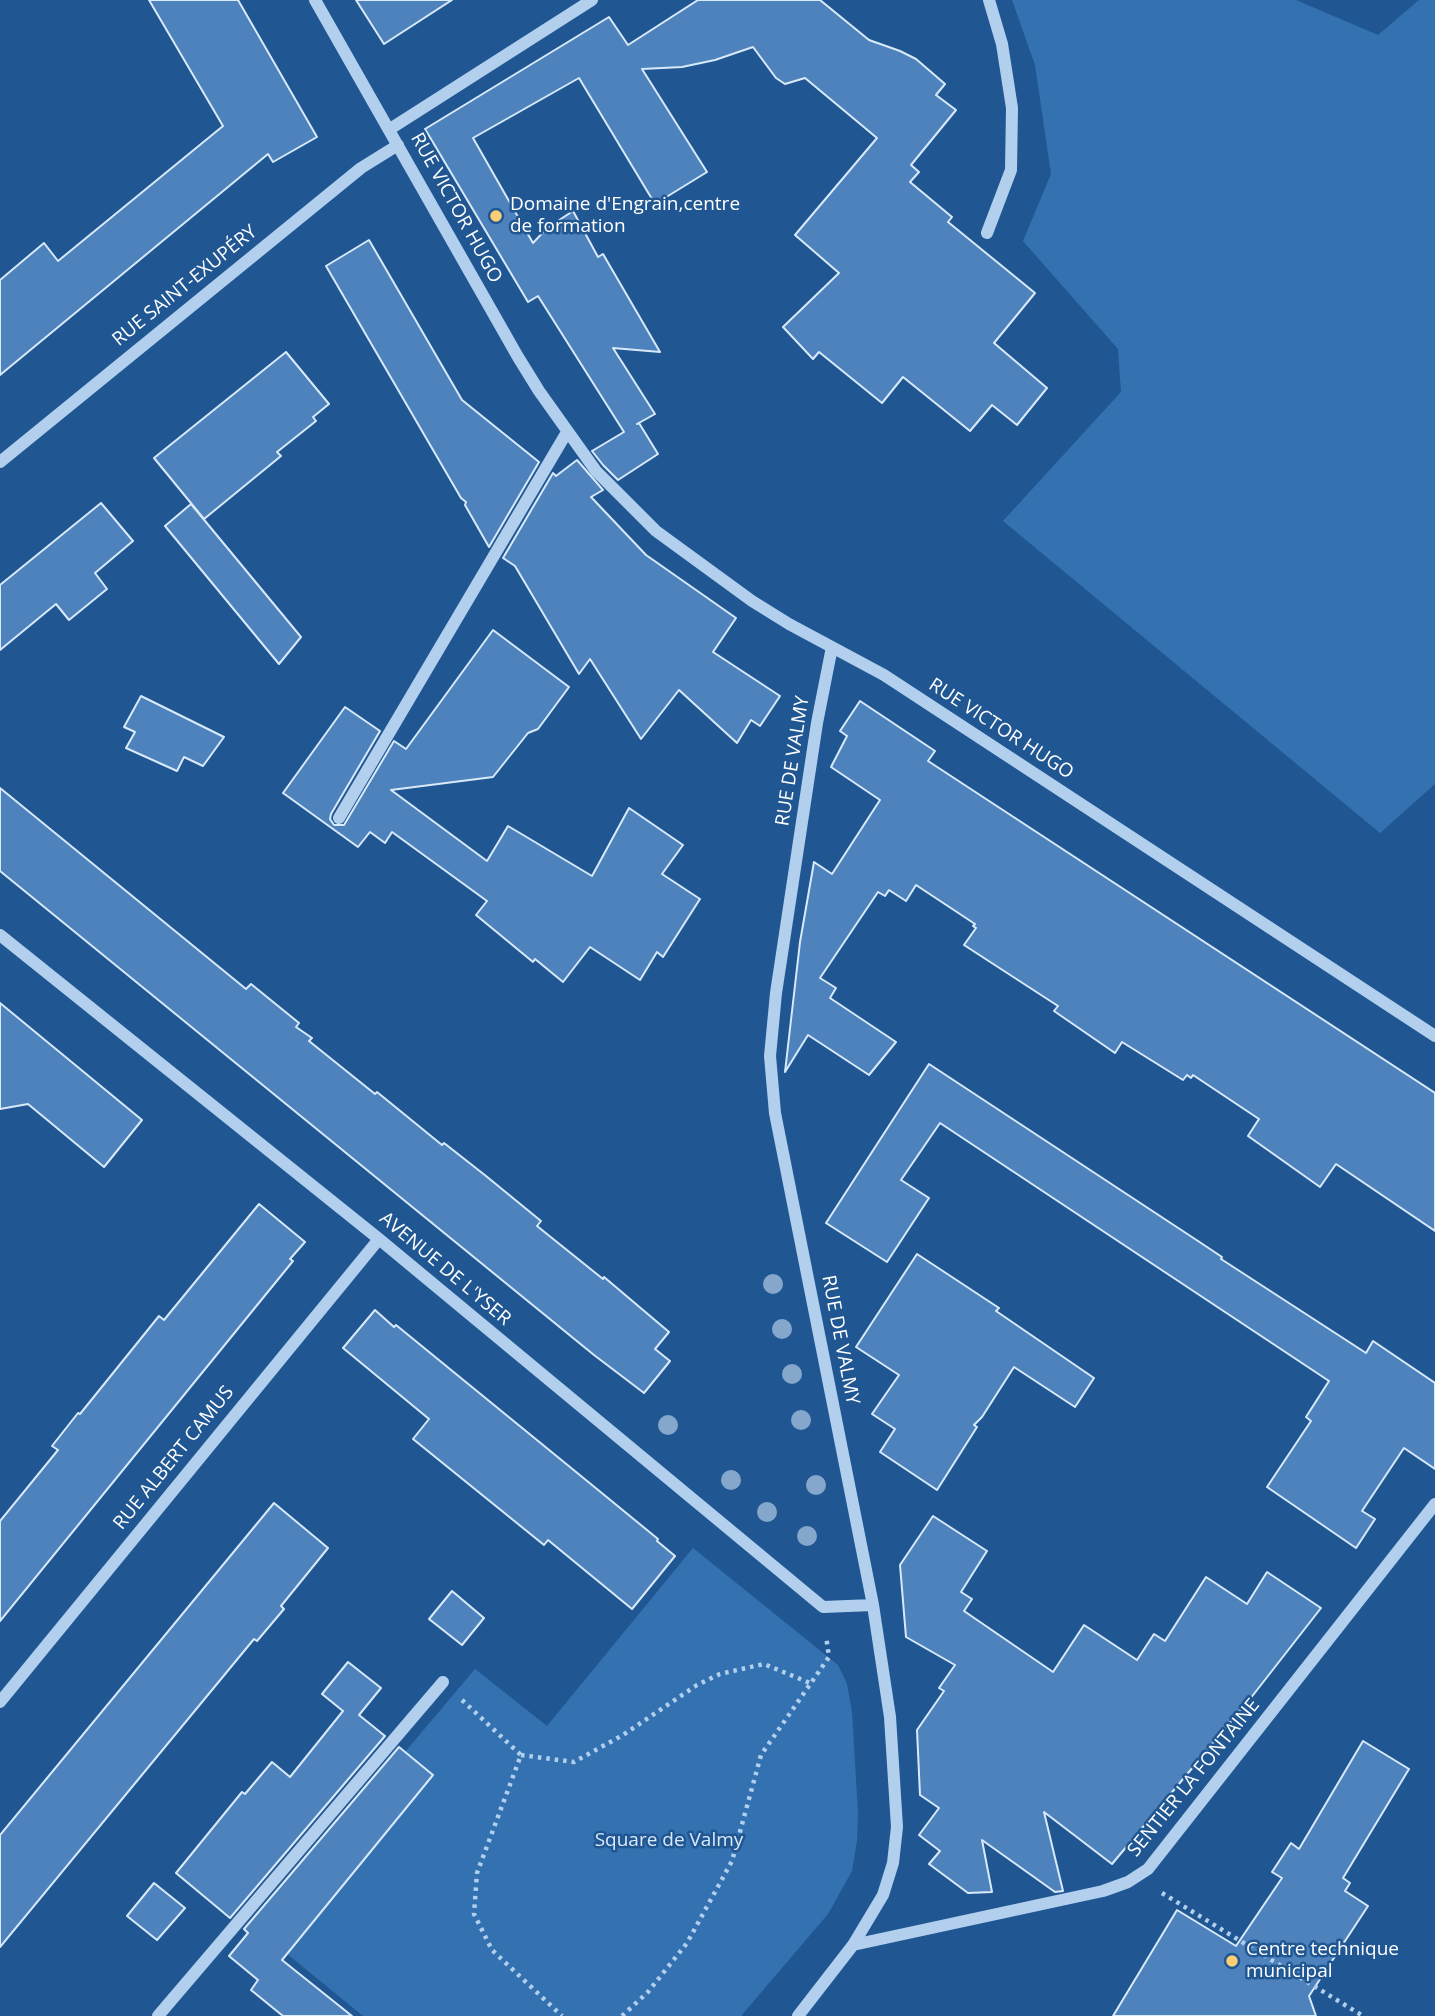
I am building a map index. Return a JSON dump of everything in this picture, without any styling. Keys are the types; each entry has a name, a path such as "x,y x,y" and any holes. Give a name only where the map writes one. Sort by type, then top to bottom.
{"street":[{"name":"RUE VICTOR HUGO","path":"315,0 518,357 596,471 656,531 752,601 884,675 1435,1036"},
{"path":"390,129 592,0"},
{"path":"987,233 1011,170 1012,108 1002,44 989,0"},
{"name":"RUE SAINT-EXUPÉRY","path":"0,463 361,168 398,145"},
{"path":"339,818 567,432"},
{"name":"RUE DE VALMY","path":"798,2016 853,1945 883,1895 893,1863 897,1827 890,1717 873,1605 775,1113 770,1056 778,979 817,723 832,646"},
{"name":"AVENUE DE L'YSER","path":"0,934 379,1239 823,1607"},
{"name":"RUE ALBERT CAMUS","path":"0,1702 379,1239"},
{"name":"SENTIER LA FONTAINE","path":"853,1945 1103,1891 1128,1882 1148,1869 1435,1504"},
{"path":"823,1607 873,1605"},
{"path":"158,2016 443,1682"}],"path":[{"path":"622,2016 648,1992 687,1943 732,1861 761,1755 829,1657 823,1607"},
{"path":"443,1682 521,1755 574,1762 623,1735 697,1685 720,1674 764,1664 810,1683"},
{"path":"521,1755 477,1873 474,1914 492,1950 562,2016"},
{"path":"1139,1875 1153,1888 1363,2016"}],"green space":[{"path":"1012,0 1296,0 1378,35 1419,0 1435,0 1435,784 1380,833 1003,521 1121,392 1118,349 1023,241 1051,174 1035,65"},
{"name":"Square de Valmy","path":"693,1548 838,1665 847,1684 852,1712 858,1813 852,1871 828,1914 741,2016 363,2016 286,1953 433,1775 405,1752 475,1669 547,1726"}],"building":[{"path":"149,0 238,0 317,137 273,162 268,154 0,375 0,280 44,243 58,261 223,126"},
{"path":"356,0 452,0 384,44"},
{"path":"698,0 820,0 869,40 916,59 945,84 936,95 956,110 911,165 919,172 910,182 952,217 948,222 1035,293 994,343 1047,388 1017,425 992,405 970,431 903,377 882,403 819,352 813,359 783,327 839,273 795,235 877,138 805,78 785,84 776,78 753,47 715,60 682,67 642,69 707,172 655,204 579,78 473,138 533,243 547,228 573,211 598,257 603,254 660,352 613,348 655,414 637,424 639,423 658,454 618,480 592,451 624,432 538,296 528,302 425,129 609,17 628,45"},
{"path":"369,240 462,400 539,462 489,547 465,505 466,502 461,498 326,266"},
{"path":"286,352 329,404 313,417 316,421 277,452 281,456 204,519 154,458"},
{"path":"577,460 603,490 591,497 646,555 736,618 713,652 780,696 760,726 751,720 737,743 679,690 641,739 590,659 579,674 515,566 503,558 553,473 556,476"},
{"path":"101,503 133,541 95,573 107,589 69,620 56,604 0,650 0,585"},
{"path":"191,504 301,637 279,664 165,526"},
{"path":"493,630 569,687 538,729 528,733 493,777 391,790 487,861 508,826 592,876 629,808 683,845 662,874 700,899 663,957 657,952 640,980 590,947 563,982 535,959 533,962 476,915 487,901 392,832 385,843 370,832 358,847 283,793 345,707 380,731 331,814 330,819 334,825 344,825 394,741 406,749"},
{"path":"141,696 224,737 203,766 184,757 177,771 126,748 135,732 124,727"},
{"path":"860,701 935,751 928,761 1435,1093 1435,1231 1336,1164 1320,1187 1248,1136 1259,1119 1193,1075 1191,1078 1187,1075 1183,1080 1122,1042 1115,1053 1054,1011 1058,1006 964,945 976,928 973,926 975,924 916,885 906,901 889,890 885,896 878,892 820,978 836,988 830,998 896,1042 869,1075 808,1035 785,1072 800,942 814,862 832,874 880,800 831,767 847,736 840,731"},
{"path":"0,788 246,989 251,984 299,1023 296,1027 312,1038 309,1041 375,1094 377,1092 442,1145 444,1143 486,1176 541,1221 537,1226 603,1279 604,1277 669,1332 655,1349 670,1361 644,1393 0,871"},
{"path":"0,1003 142,1120 104,1167 28,1104 0,1109"},
{"path":"929,1064 1366,1353 1373,1341 1435,1383 1435,1469 1404,1448 1362,1511 1375,1519 1356,1548 1267,1487 1311,1421 1306,1417 1329,1381 940,1123 901,1180 929,1198 887,1262 826,1223"},
{"path":"259,1204 305,1242 290,1259 293,1261 0,1621 0,1521 58,1450 52,1446 78,1413 80,1414 159,1316 164,1320"},
{"path":"917,1254 999,1308 996,1311 1094,1378 1075,1407 1014,1367 974,1425 977,1427 937,1490 880,1452 895,1429 872,1414 899,1375 856,1347"},
{"path":"375,1310 658,1539 657,1541 675,1556 632,1609 548,1540 544,1545 413,1439 429,1419 343,1348"},
{"path":"274,1503 328,1548 281,1606 284,1609 257,1641 254,1639 0,1947 0,1835"},
{"path":"933,1516 987,1551 961,1592 972,1599 964,1611 1053,1672 1084,1625 1137,1660 1154,1634 1165,1641 1206,1577 1247,1604 1267,1572 1321,1608 1250,1699 1112,1864 1044,1812 1063,1891 1055,1892 982,1840 992,1892 968,1893 929,1864 940,1851 919,1835 939,1808 920,1795 917,1730 944,1691 939,1688 955,1665 906,1637 900,1565"},
{"path":"452,1591 484,1618 462,1645 429,1619"},
{"path":"348,1662 381,1688 359,1715 385,1736 230,1918 176,1873 242,1792 245,1794 272,1762 290,1777 343,1711 322,1694"},
{"path":"1363,1741 1409,1769 1343,1878 1350,1883 1345,1891 1368,1906 1309,1996 1316,2016 1113,2016 1177,1910 1236,1946 1282,1878 1272,1872 1291,1843 1299,1849"},
{"path":"399,1747 433,1775 282,1960 352,2016 283,2016 251,1990 258,1980 229,1956 248,1933 244,1929"},
{"path":"154,1883 185,1908 157,1940 127,1916"}],"place":[{"name":"Domaine d'Engrain,centre de formation","path":"496,216"},
{"name":"Centre technique municipal","path":"1232,1961"}]}
